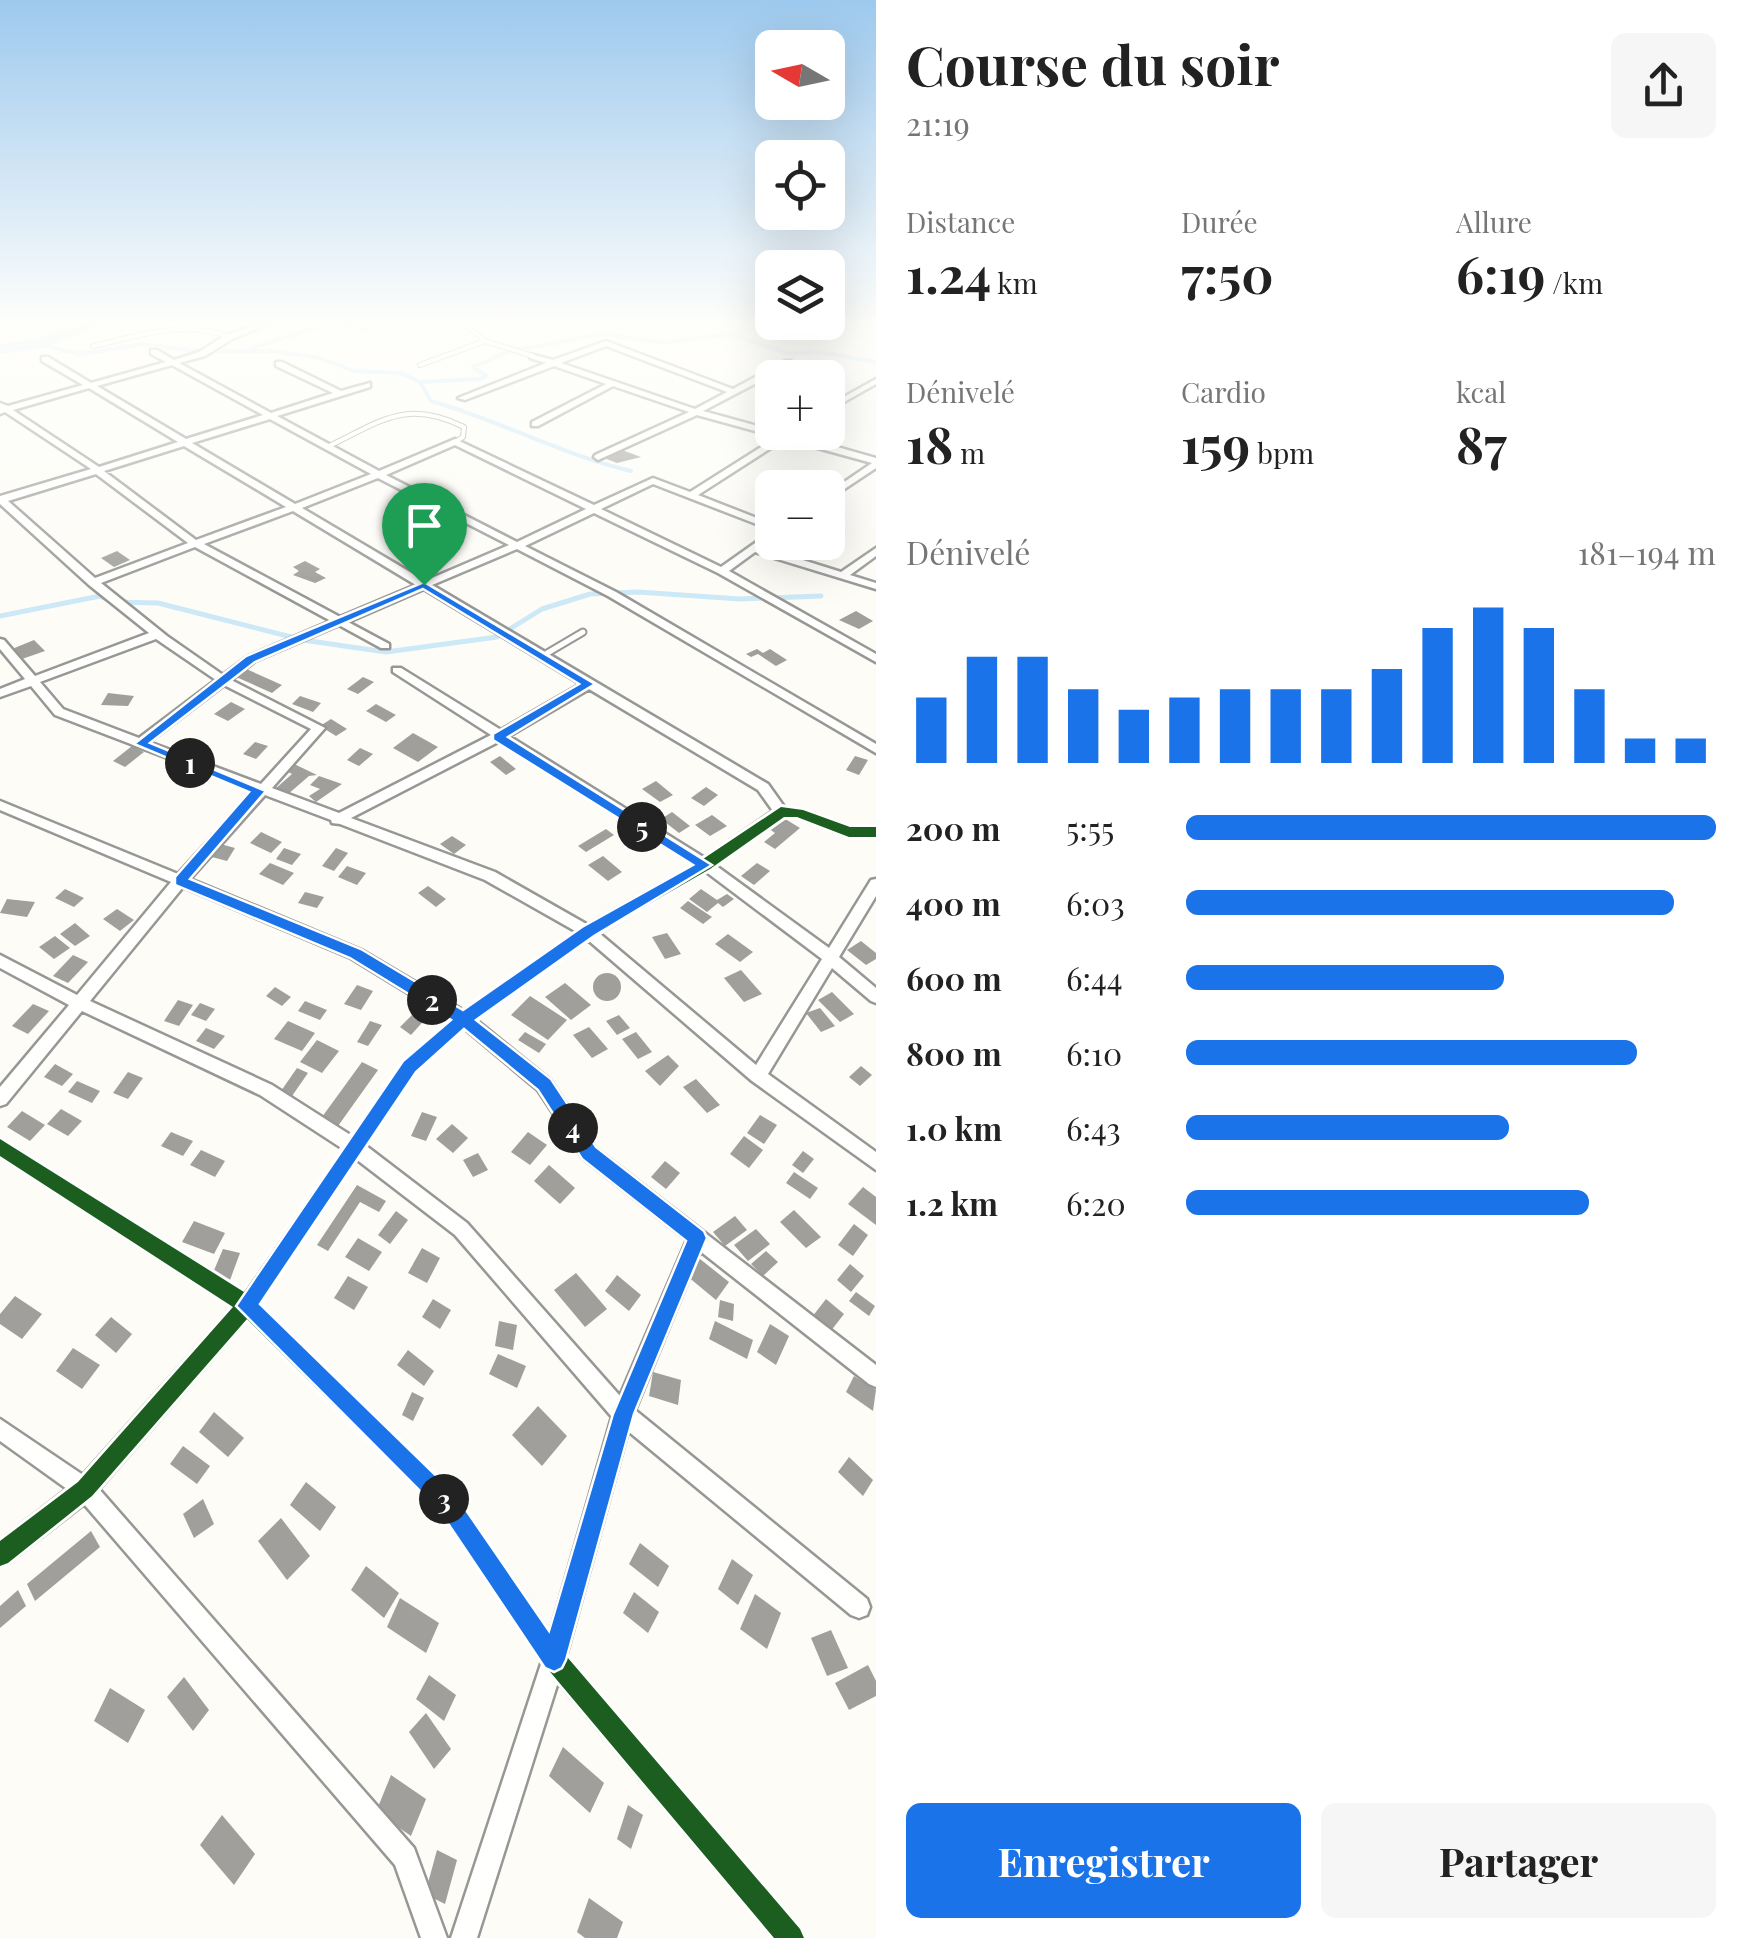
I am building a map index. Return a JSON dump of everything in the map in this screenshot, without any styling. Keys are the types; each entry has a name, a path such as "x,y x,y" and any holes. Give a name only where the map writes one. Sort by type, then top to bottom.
{"street":[{"path":"11,414 96,469 194,542 385,646"},
{"path":"138,414 764,787 781,812"},
{"path":"535,424 553,414"},
{"path":"598,457 691,414"},
{"path":"706,414 755,426"},
{"path":"0,500 266,415 612,594 876,749"},
{"path":"93,583 194,542 381,476 456,442 722,571 876,659"},
{"path":"692,495 761,450"},
{"path":"837,450 876,462"},
{"path":"845,485 876,462"},
{"path":"140,744 251,659 516,546 653,481 755,523"},
{"path":"0,500 93,583 158,634 224,680 319,728 180,881 0,1100"},
{"path":"722,571 753,548 876,586"},
{"path":"843,576 876,551"},
{"path":"0,693 158,634"},
{"path":"0,642 58,712 490,876 588,932 758,1076 876,1162"},
{"path":"397,670 705,865 834,958 876,997"},
{"path":"338,820 498,737 588,684"},
{"path":"0,806 356,954 464,1019 544,1084 589,1153 876,1377"},
{"path":"0,1556 84,1489 246,1306 410,1066 464,1019 588,932 705,865 781,812 798,813 849,832 875,835"},
{"path":"758,1076 876,884"},
{"path":"0,961 77,1002 266,1090 352,1146 461,1229 624,1414 859,1607"},
{"path":"0,1147 246,1306 447,1502 554,1660 791,1938"},
{"path":"464,1938 554,1660 624,1414 697,1238"},
{"path":"0,1430 84,1489 405,1857 434,1938"}],"lane":[{"path":"327,448 377,420 396,414"},
{"path":"449,414 464,427 463,437 456,442"},
{"path":"544,656 583,632"}],"building":[{"path":"622,450 641,457 617,463 604,458"},
{"path":"117,551 130,560 114,567 101,558"},
{"path":"305,561 320,569 315,572 326,578 315,583 293,575 299,571 293,567"},
{"path":"856,611 873,621 859,629 839,620"},
{"path":"34,640 45,651 22,659 12,649"},
{"path":"757,649 763,653 770,649 787,660 776,666 758,654 746,654"},
{"path":"244,668 282,685 272,693 234,676"},
{"path":"363,677 374,682 358,694 347,689"},
{"path":"108,693 134,696 128,706 101,705"},
{"path":"300,696 321,703 313,712 292,704"},
{"path":"231,702 245,709 228,721 214,714"},
{"path":"376,704 396,715 386,722 366,711"},
{"path":"331,719 347,729 336,736 320,726"},
{"path":"413,733 438,747 418,762 393,748"},
{"path":"255,742 268,746 256,759 243,754"},
{"path":"132,746 144,752 125,767 113,761"},
{"path":"360,748 373,754 359,766 347,760"},
{"path":"500,756 516,769 506,775 490,762"},
{"path":"855,756 868,760 859,775 846,770"},
{"path":"290,762 317,775 309,776 287,795 275,789 292,774 282,769"},
{"path":"319,776 342,784 316,802 309,796 320,789 310,785"},
{"path":"656,781 673,795 660,802 642,789"},
{"path":"706,787 718,795 704,806 691,798"},
{"path":"672,812 690,826 679,833 661,819"},
{"path":"712,815 727,826 710,836 695,825"},
{"path":"782,817 800,828 775,849 764,842 775,833 768,828"},
{"path":"606,829 614,835 586,852 578,846"},
{"path":"261,832 282,842 271,853 250,843"},
{"path":"452,836 466,845 454,854 440,844"},
{"path":"217,843 235,848 227,861 208,856"},
{"path":"284,848 301,854 292,865 276,859"},
{"path":"336,848 348,853 334,871 322,866"},
{"path":"603,856 622,872 608,881 588,865"},
{"path":"270,863 294,873 283,885 259,874"},
{"path":"757,863 770,871 754,885 741,876"},
{"path":"347,866 366,873 357,885 338,877"},
{"path":"428,886 446,899 436,907 418,893"},
{"path":"65,889 84,898 74,907 55,898"},
{"path":"701,889 717,900 727,894 734,899 723,907 718,903 707,912 689,899"},
{"path":"305,892 324,897 317,908 298,903"},
{"path":"7,899 35,902 27,917 0,913"},
{"path":"688,901 712,917 703,924 680,908"},
{"path":"117,909 134,920 120,931 103,919"},
{"path":"75,923 90,936 75,946 60,934"},
{"path":"667,933 681,954 665,959 652,937"},
{"path":"728,934 753,952 740,962 715,944"},
{"path":"55,936 70,948 54,959 39,947"},
{"path":"861,941 876,953 876,959 866,965 847,950"},
{"path":"73,955 88,962 68,983 53,976"},
{"path":"741,970 762,994 744,1002 724,978"},
{"path":"607,973 617,977 621,987 617,997 607,1001 597,997 593,987 597,977"},
{"path":"565,983 591,1005 571,1020 545,997"},
{"path":"357,985 373,991 361,1010 344,1004"},
{"path":"275,987 291,997 282,1006 266,996"},
{"path":"832,992 854,1014 840,1022 818,1000"},
{"path":"530,996 567,1020 548,1040 511,1015"},
{"path":"178,1000 193,1005 179,1026 164,1021"},
{"path":"305,1001 327,1010 320,1020 298,1011"},
{"path":"200,1003 215,1009 206,1021 191,1015"},
{"path":"33,1004 49,1011 28,1034 12,1026"},
{"path":"419,1008 429,1015 411,1035 400,1027"},
{"path":"820,1008 835,1026 821,1032 806,1013"},
{"path":"619,1015 630,1028 617,1035 606,1021"},
{"path":"288,1021 315,1033 302,1051 274,1039"},
{"path":"370,1021 382,1025 368,1046 357,1042"},
{"path":"589,1027 608,1049 592,1058 573,1035"},
{"path":"206,1028 225,1036 214,1049 196,1041"},
{"path":"525,1032 546,1044 539,1053 518,1040"},
{"path":"636,1032 652,1052 638,1059 622,1039"},
{"path":"317,1040 339,1051 322,1073 300,1062"},
{"path":"668,1055 679,1066 660,1086 645,1071"},
{"path":"362,1062 378,1070 338,1126 322,1117"},
{"path":"55,1064 73,1074 62,1086 44,1077"},
{"path":"861,1066 872,1075 860,1086 849,1077"},
{"path":"297,1068 308,1073 292,1096 281,1091"},
{"path":"128,1072 143,1078 128,1099 113,1093"},
{"path":"696,1079 720,1105 707,1113 683,1087"},
{"path":"77,1081 100,1091 92,1103 68,1092"},
{"path":"61,1109 82,1121 68,1136 47,1124"},
{"path":"22,1111 45,1125 30,1141 7,1127"},
{"path":"422,1112 437,1117 426,1141 411,1136"},
{"path":"760,1115 777,1125 764,1144 747,1133"},
{"path":"452,1124 468,1138 453,1153 436,1139"},
{"path":"171,1132 193,1141 183,1156 161,1146"},
{"path":"528,1132 547,1145 530,1165 511,1152"},
{"path":"744,1136 763,1150 749,1168 730,1154"},
{"path":"201,1150 225,1161 215,1177 190,1165"},
{"path":"803,1151 814,1159 803,1173 792,1165"},
{"path":"478,1153 488,1170 473,1177 463,1160"},
{"path":"665,1161 680,1173 666,1189 651,1177"},
{"path":"549,1165 575,1188 560,1204 534,1181"},
{"path":"794,1172 818,1188 810,1199 786,1183"},
{"path":"357,1185 386,1201 379,1212 360,1202 328,1251 317,1245"},
{"path":"863,1187 876,1197 876,1225 848,1204"},
{"path":"794,1210 821,1237 806,1248 780,1222"},
{"path":"396,1211 408,1220 390,1244 378,1235"},
{"path":"735,1216 747,1230 725,1246 713,1232"},
{"path":"194,1221 225,1233 214,1254 182,1242"},
{"path":"854,1224 868,1235 853,1256 838,1245"},
{"path":"756,1229 770,1244 748,1261 734,1245"},
{"path":"358,1238 382,1252 369,1271 345,1257"},
{"path":"422,1248 440,1258 427,1283 408,1273"},
{"path":"223,1249 240,1253 230,1280 212,1275"},
{"path":"766,1251 778,1262 763,1276 751,1264"},
{"path":"700,1259 729,1282 716,1300 687,1276"},
{"path":"850,1264 864,1276 851,1292 837,1280"},
{"path":"576,1273 607,1309 585,1327 554,1290"},
{"path":"617,1275 641,1295 629,1311 605,1291"},
{"path":"348,1276 368,1287 354,1310 334,1298"},
{"path":"856,1292 875,1306 869,1316 849,1301"},
{"path":"15,1296 42,1314 22,1339 0,1324 0,1314"},
{"path":"433,1299 451,1310 440,1329 422,1317"},
{"path":"826,1299 844,1314 830,1332 812,1317"},
{"path":"720,1300 734,1304 733,1321 718,1317"},
{"path":"111,1317 132,1334 116,1353 95,1335"},
{"path":"499,1321 517,1325 513,1350 495,1346"},
{"path":"715,1321 753,1340 747,1359 709,1339"},
{"path":"770,1324 789,1336 776,1365 757,1352"},
{"path":"73,1348 100,1365 82,1389 56,1371"},
{"path":"408,1350 434,1371 424,1386 397,1365"},
{"path":"498,1354 526,1366 517,1388 489,1374"},
{"path":"653,1372 681,1380 678,1405 649,1396"},
{"path":"854,1376 876,1390 873,1411 846,1392"},
{"path":"412,1392 424,1398 413,1421 402,1415"},
{"path":"538,1406 567,1436 542,1466 512,1435"},
{"path":"214,1412 244,1438 228,1457 199,1432"},
{"path":"183,1446 210,1466 197,1484 170,1464"},
{"path":"849,1457 873,1480 863,1496 838,1472"},
{"path":"306,1482 336,1507 320,1531 290,1505"},
{"path":"203,1499 214,1524 194,1538 183,1514"},
{"path":"281,1518 310,1556 287,1580 258,1541"},
{"path":"91,1531 100,1547 35,1601 27,1584"},
{"path":"640,1543 669,1566 658,1587 629,1564"},
{"path":"732,1559 753,1575 738,1605 718,1589"},
{"path":"366,1566 399,1593 384,1618 351,1590"},
{"path":"18,1590 26,1606 0,1628 0,1606"},
{"path":"634,1592 659,1612 648,1633 623,1613"},
{"path":"755,1594 781,1613 767,1649 740,1629"},
{"path":"400,1598 439,1623 426,1653 387,1627"},
{"path":"831,1630 848,1668 827,1676 811,1638"},
{"path":"868,1665 876,1681 876,1696 849,1710 835,1683"},
{"path":"429,1675 456,1695 444,1721 416,1699"},
{"path":"184,1677 209,1710 193,1731 167,1697"},
{"path":"110,1688 145,1710 128,1743 94,1721"},
{"path":"426,1713 451,1749 434,1769 409,1732"},
{"path":"563,1747 604,1783 590,1813 549,1776"},
{"path":"391,1775 426,1799 411,1836 376,1812"},
{"path":"628,1805 643,1815 631,1849 617,1839"},
{"path":"222,1815 255,1854 234,1885 200,1845"},
{"path":"437,1850 457,1860 445,1904 425,1894"},
{"path":"589,1898 623,1922 617,1938 585,1938 577,1932"}],"waterway":[{"path":"471,414 631,471"},
{"path":"0,616 100,596 113,602 158,603 303,640 386,652 497,637 542,609 590,594 638,592 740,599 821,596"}],"cycle path":[{"path":"0,1555 85,1489 247,1305 409,1066 464,1019 588,932 705,865 781,812 798,813 849,832 876,832"},
{"path":"0,1147 247,1305 447,1502 554,1659 791,1938"}],"route":[{"path":"424,585 251,659 140,744 259,791 180,881 356,954 464,1019 410,1066 246,1306 447,1502 554,1660 624,1414 697,1238 589,1153 544,1084 464,1019 588,932 705,865 498,737 588,684 424,585"}]}
